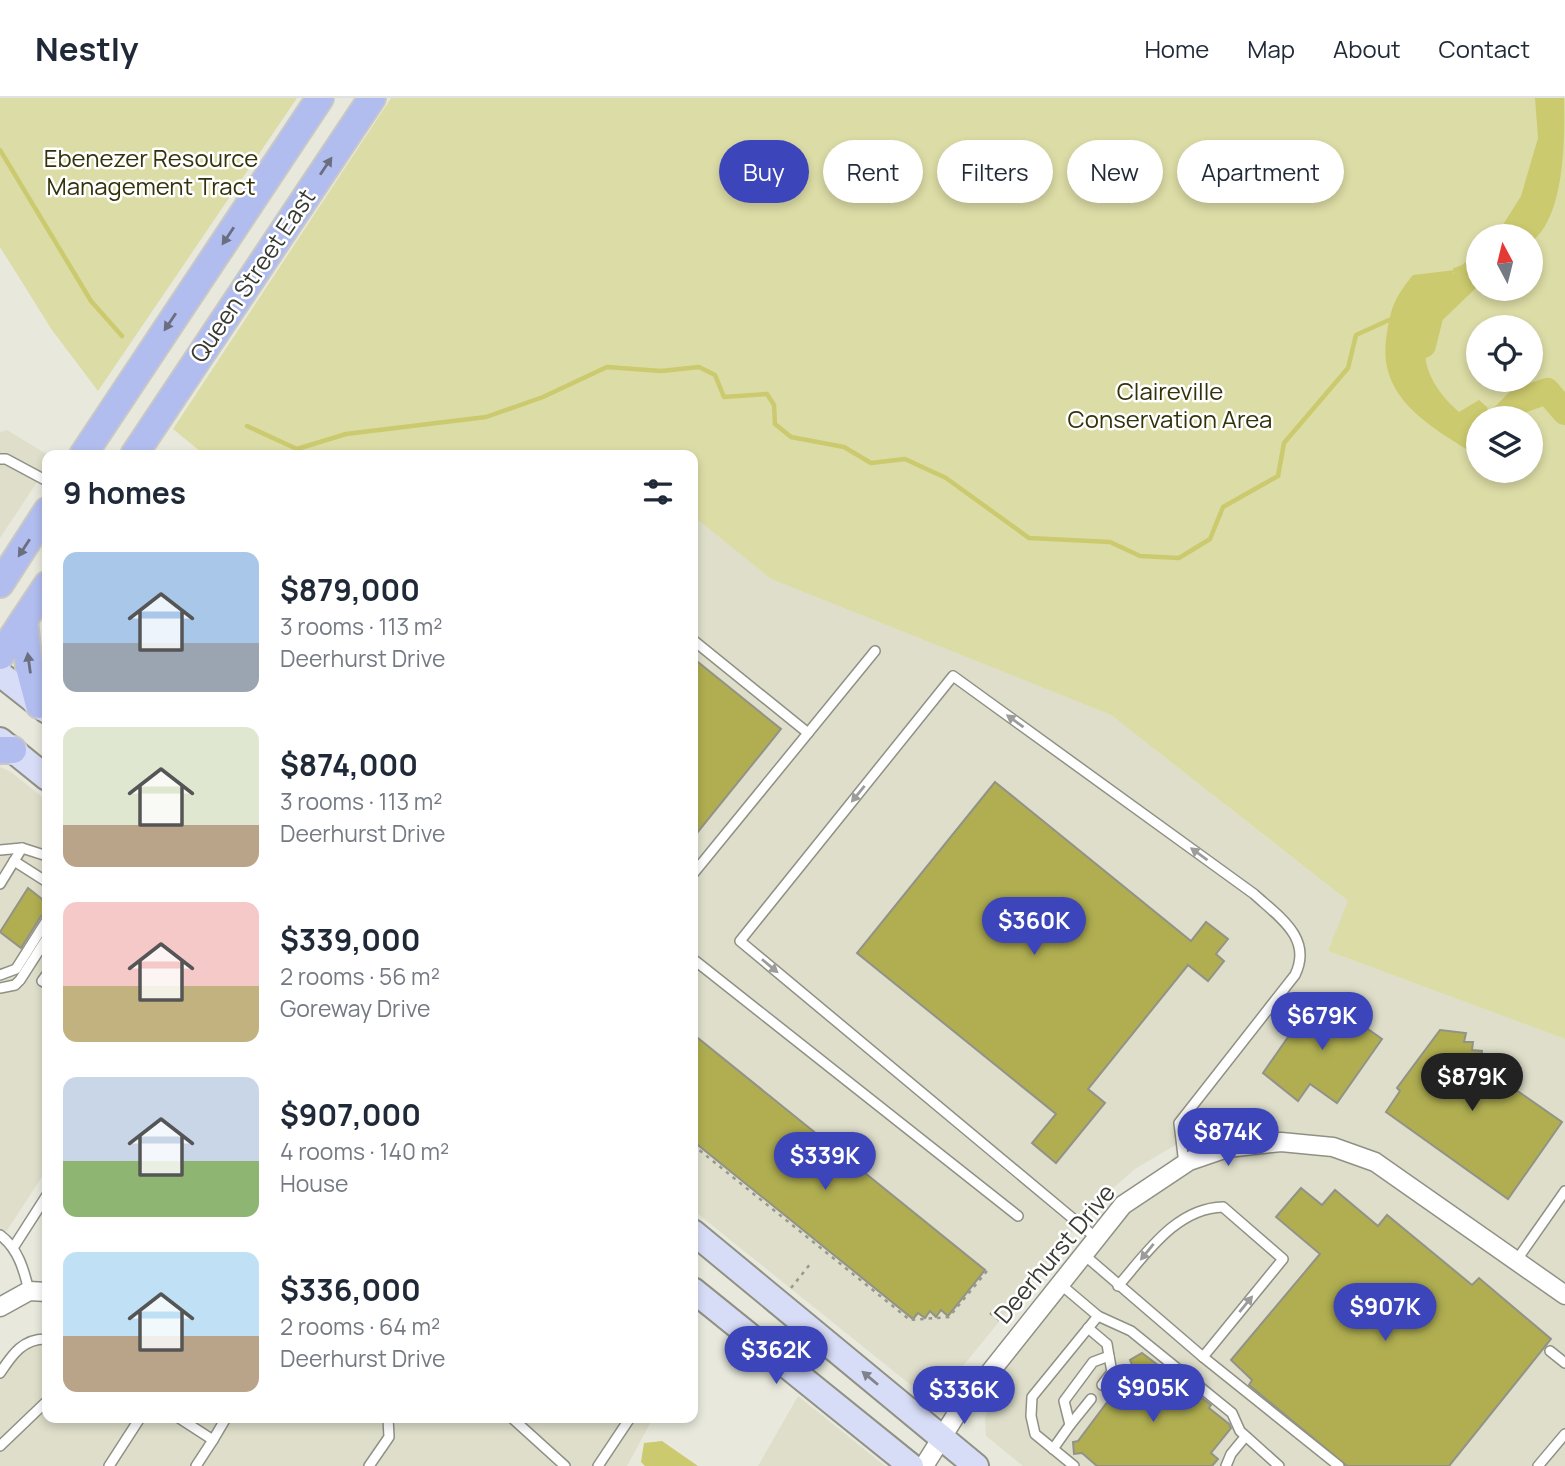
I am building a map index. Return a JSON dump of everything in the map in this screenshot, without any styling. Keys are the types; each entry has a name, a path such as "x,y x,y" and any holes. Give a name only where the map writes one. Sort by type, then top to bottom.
{"main road":[{"name":"Queen Street East","path":"86,450 320,98"},
{"name":"Queen Street East","path":"137,450 372,98"},
{"path":"0,584 42,519"},
{"path":"0,656 42,593"},
{"path":"24,620 29,667 42,705"},
{"path":"0,674 42,707"},
{"path":"4,747 42,774"},
{"path":"698,1236 976,1466"},
{"path":"698,1294 911,1466"}],"street":[{"name":"Deerhurst Drive","path":"924,1466 940,1436 1123,1205 1184,1164 1250,1143 1282,1142 1333,1147 1375,1162 1565,1295"},
{"path":"0,1307 29,1292 42,1292"}],"lane":[{"path":"0,459 6,459 42,478"},
{"path":"698,644 808,733"},
{"path":"698,868 875,651"},
{"path":"1095,1237 740,941 953,676 1254,894 1294,930 1301,945 1301,962 1287,986 1179,1123 1184,1164"},
{"path":"0,850 22,848 42,854"},
{"path":"0,884 22,848"},
{"path":"14,861 42,879"},
{"path":"0,975 16,969 42,928"},
{"path":"0,988 15,985 20,980 42,946"},
{"path":"698,963 1018,1216"},
{"path":"1516,1261 1565,1191"},
{"path":"13,1248 42,1203"},
{"path":"1118,1286 1155,1242 1173,1226 1211,1208 1223,1208 1283,1259 1203,1357"},
{"path":"0,1235 13,1248 29,1292"},
{"path":"1082,1254 1203,1357 1339,1466"},
{"path":"1059,1283 1098,1316 1131,1331 1222,1404 1231,1413 1245,1437 1279,1466"},
{"path":"1074,1466 1035,1434 1031,1416 1032,1397 1098,1316"},
{"path":"1088,1328 1107,1344 1112,1372 1102,1385"},
{"path":"0,1373 14,1353 28,1342 42,1340"},
{"path":"1550,1351 1565,1363"},
{"path":"1070,1425 1064,1401 1093,1362 1109,1356"},
{"path":"1053,1449 1091,1399"},
{"path":"0,1446 42,1406"},
{"path":"109,1466 137,1423"},
{"path":"187,1423 213,1440"},
{"path":"196,1466 223,1423"},
{"path":"369,1466 389,1437 388,1423"},
{"path":"518,1423 565,1466"},
{"path":"598,1466 628,1423"},
{"path":"1538,1466 1565,1434"},
{"path":"1226,1466 1231,1454 1245,1437"}],"path":[{"path":"698,1149 910,1320 949,1317 986,1271"},
{"path":"790,1289 811,1263"},
{"path":"990,1312 1002,1322"}],"shaded area":[{"path":"1535,98 1564,98 1561,176 1551,215 1544,227 1544,224 1504,224 1521,196 1538,138"},
{"path":"1455,270 1428,326 1426,360 1442,395 1459,412 1466,408 1466,449 1442,434 1410,408 1389,375 1385,356 1390,316 1398,295 1413,275"},
{"path":"1479,400 1486,406 1469,406"},
{"path":"7,430 42,451 42,475 0,538 0,432"},
{"path":"698,520 771,579 1111,715 1349,902 1328,951 1565,1039 1565,1466 1023,1466 986,1436 985,1418 999,1379 1189,1137 1135,1169 1096,1203 941,1393 917,1390 698,1214"},
{"path":"0,767 11,772 42,797 42,1177 0,1241"},
{"path":"26,1340 42,1345 42,1423 650,1423 627,1466 0,1466 0,1376"},
{"path":"798,1396 885,1466 758,1466"},
{"path":"662,1441 698,1466 645,1466 641,1462 644,1443"}],"green space":[{"name":"Ebenezer Resource Management Tract","path":"0,98 297,98 98,391 52,330 0,247"},
{"name":"Claireville Conservation Area","path":"391,98 1565,98 1565,1039 1328,951 1348,901 1111,715 771,579 698,520 698,450 199,450 173,429"}],"building":[{"path":"698,662 781,729 698,832"},
{"path":"995,782 1191,941 1206,922 1228,939 1216,954 1224,961 1208,981 1188,965 1088,1089 1105,1103 1056,1163 1032,1143 1056,1114 857,953"},
{"path":"28,888 42,899 42,916 21,948 0,932"},
{"path":"1321,996 1382,1039 1337,1103 1310,1084 1298,1101 1263,1073 1316,997"},
{"path":"1440,1030 1466,1033 1464,1042 1473,1042 1472,1050 1482,1051 1481,1062 1490,1062 1489,1071 1562,1122 1508,1199 1386,1112 1400,1091 1397,1088"},
{"path":"698,1038 985,1270 948,1316 941,1310 936,1317 930,1311 925,1318 918,1313 913,1319 698,1145"},
{"path":"1301,1188 1322,1205 1335,1190 1378,1226 1387,1215 1472,1285 1479,1278 1551,1339 1449,1466 1347,1466 1249,1385 1252,1380 1231,1360 1320,1254 1276,1217"},
{"path":"1142,1353 1211,1405 1209,1408 1229,1424 1231,1428 1211,1453 1218,1459 1212,1466 1097,1466 1082,1453 1074,1454 1073,1442 1078,1441 1114,1393 1116,1395 1135,1372 1130,1360"}],"waterway":[{"path":"0,150 91,301 122,336"},
{"path":"1455,270 1464,267"},
{"path":"1423,345 1431,313 1466,279"},
{"path":"247,426 297,449 346,434 486,417 543,397 607,367 661,371 699,367 715,375 724,397 767,394 774,405 775,424 791,437 844,447 871,463 905,459 946,478 1029,538 1110,542 1140,556 1179,558 1210,539 1223,507 1278,476 1284,443 1348,368 1356,335 1389,320"},
{"path":"1514,406 1519,401 1547,391 1565,412"}]}
